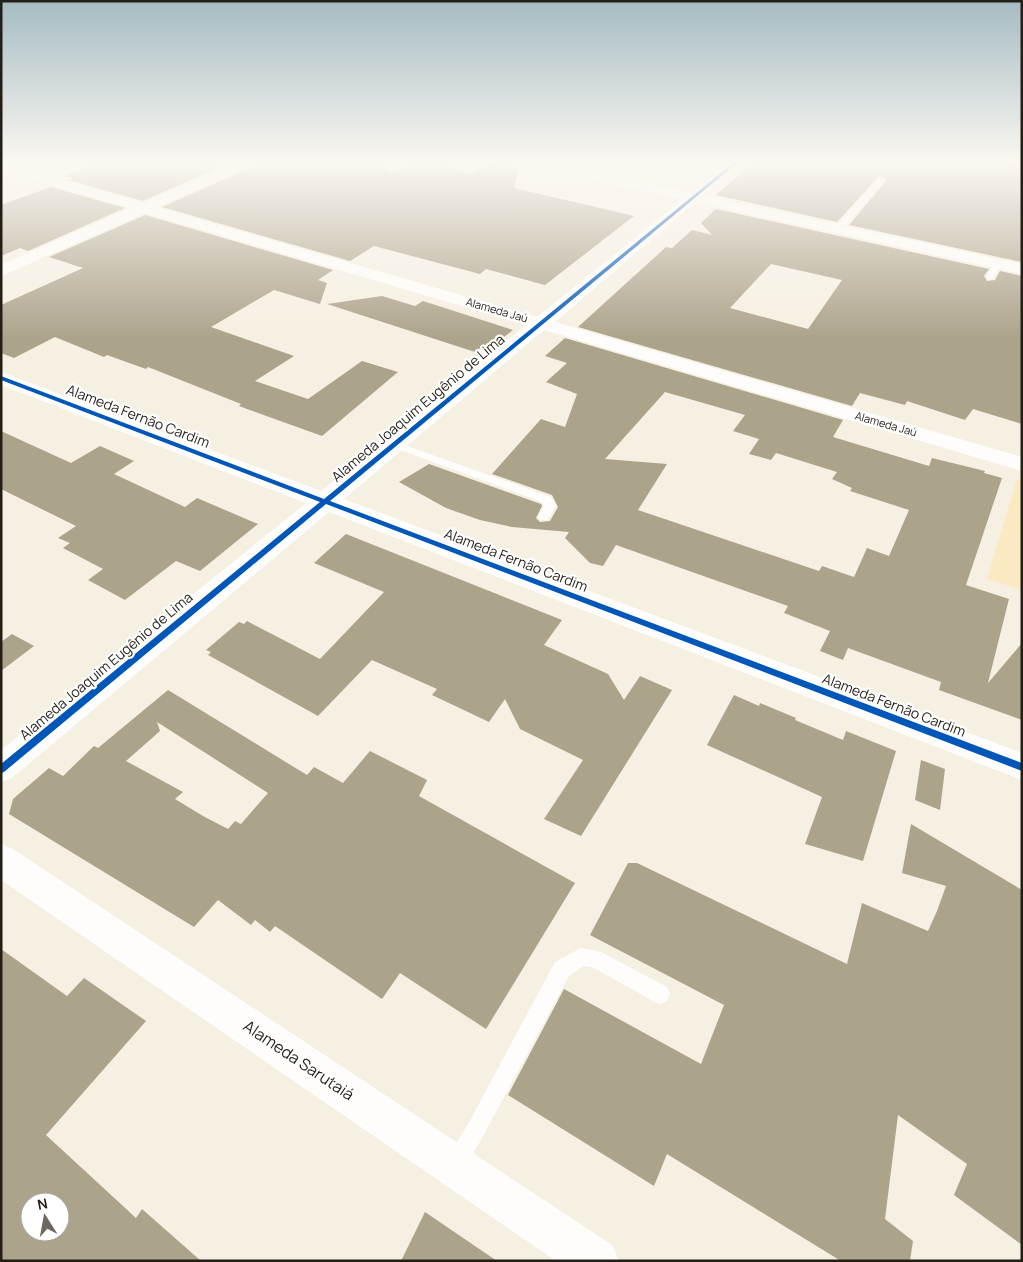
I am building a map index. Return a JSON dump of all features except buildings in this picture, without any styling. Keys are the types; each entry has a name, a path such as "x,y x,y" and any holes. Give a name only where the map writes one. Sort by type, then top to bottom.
{"street":[{"path":"1,271 112,222"},
{"name":"Alameda Jaú","path":"192,222 1022,464"},
{"name":"Alameda Joaquim Eugênio de Lima","path":"1,769 664,222"},
{"path":"810,222 994,270 1022,269"},
{"name":"Alameda Fernão Cardim","path":"1,378 1022,767"},
{"name":"Alameda Sarutaiá","path":"1,860 596,1261"}],"lane":[{"path":"838,228 843,222"},
{"path":"393,444 547,500 550,506 544,517"},
{"path":"453,1164 474,1133 562,969 580,957 594,958 660,994"}],"shaded area":[{"path":"1017,479 1022,480 1022,590 987,579"}],"cycle path":[{"path":"1,769 664,222"},
{"path":"1,378 1022,767"}]}
